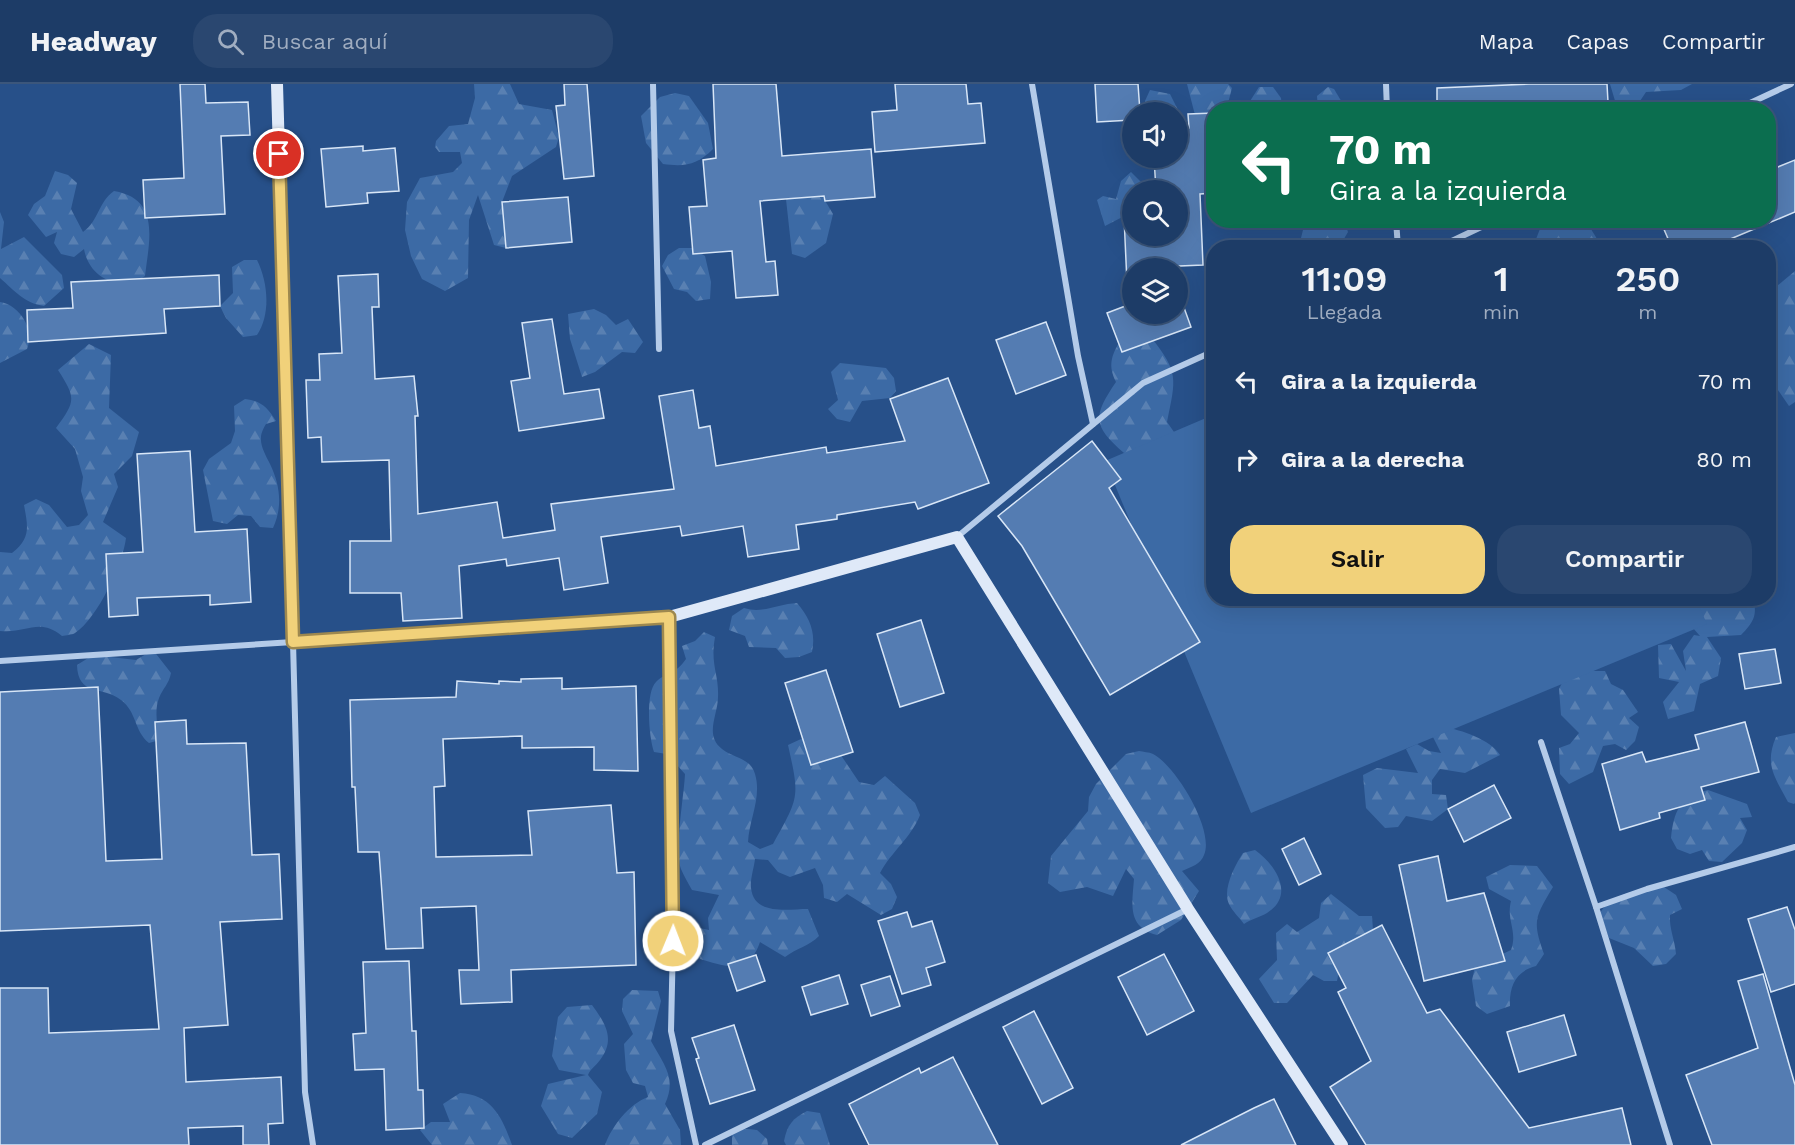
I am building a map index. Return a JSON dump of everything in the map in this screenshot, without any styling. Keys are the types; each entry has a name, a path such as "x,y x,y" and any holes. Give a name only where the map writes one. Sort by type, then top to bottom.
{"street":[{"path":"277,84 305,1092 313,1145"},
{"path":"653,84 659,349"},
{"path":"1032,84 1078,356 1094,424"},
{"path":"1386,84 1387,102"},
{"path":"1772,84 1773,92"},
{"path":"1752,102 1791,84"},
{"path":"1454,240 1479,228"},
{"path":"0,661 669,617 957,537 1143,383 1206,355"},
{"path":"957,537 1188,909 1342,1145"},
{"path":"669,617 674,896 671,1031 696,1145"},
{"path":"1540,742 1596,907 1670,1145"},
{"path":"1596,907 1647,889 1795,847"},
{"path":"705,1145 1188,909"}],"green space":[{"path":"474,84 510,84 519,104 552,110 559,137 556,147 512,176 502,202 506,248 494,245 478,195 469,220 468,278 445,291 422,279 411,256 405,230 407,202 420,178 453,172 462,163 460,152 439,152 435,147 436,141 449,126 468,124 475,98"},
{"path":"1187,84 1228,84 1232,88 1228,102 1206,102 1206,115 1195,115"},
{"path":"1610,84 1692,84 1681,90 1646,92 1639,102 1615,102"},
{"path":"1259,87 1273,87 1281,102 1249,102"},
{"path":"1328,87 1334,89 1342,102 1317,102 1317,96"},
{"path":"1150,90 1170,94 1174,102 1145,102"},
{"path":"675,93 689,96 708,123 713,149 702,159 690,164 663,164 646,143 641,116 660,97"},
{"path":"55,171 68,175 77,183 71,209 83,232 114,191 129,196 139,203 146,212 149,223 145,276 126,283 107,280 92,268 84,249 74,257 61,254 54,243 57,232 46,237 28,215 34,204 45,196"},
{"path":"1131,172 1139,180 1122,180"},
{"path":"1121,181 1122,217 1105,226 1097,200 1103,196 1116,199"},
{"path":"804,188 818,189 833,214 826,243 805,258 792,254 786,199"},
{"path":"0,212 4,222 1,249 24,237 62,275 64,288 44,306 25,299 0,278"},
{"path":"1302,228 1347,228 1348,232 1343,240 1300,240"},
{"path":"1540,228 1590,228 1598,240 1536,240"},
{"path":"679,248 693,248 705,256 711,282 710,299 696,301 687,292 674,289 662,266 668,255"},
{"path":"244,260 257,260 266,288 266,308 257,335 243,337 226,318 220,306 233,293 232,267"},
{"path":"1795,271 1795,402 1789,406 1776,387 1777,286"},
{"path":"0,302 14,308 19,313 27,327 29,342 27,349 0,363"},
{"path":"594,309 606,315 616,325 628,319 643,342 635,353 622,352 595,372 582,377 570,339 568,314"},
{"path":"1151,337 1167,359 1173,376 1167,422 1174,432 1179,454 1124,453 1106,435 1099,420 1103,404 1116,382 1112,371 1112,361 1114,351 1120,341"},
{"path":"89,344 111,355 109,408 139,432 132,456 114,474 118,487 103,522 126,538 124,549 115,575 100,603 84,626 75,633 62,636 54,630 39,627 0,631 0,552 12,553 25,537 27,526 24,505 36,499 49,505 67,527 79,525 88,515 81,491 83,477 75,449 56,428 67,411 71,399 68,387 58,370"},
{"path":"840,363 886,368 894,378 896,391 890,398 862,401 850,422 837,419 828,409 838,400 831,372"},
{"path":"245,399 263,406 276,421 266,424 261,437 262,447 278,488 278,512 273,528 260,527 251,516 238,515 227,524 213,521 203,470 209,459 231,443 235,431 234,406"},
{"path":"1206,418 1206,606 1699,606 1707,624 1251,813 1105,461"},
{"path":"797,603 811,626 812,652 799,657 785,658 776,648 749,647 745,636 729,630 732,616 744,608 757,610"},
{"path":"1688,606 1754,606 1755,614 1751,623 1741,635 1707,637 1721,658 1718,676 1700,684 1694,711 1668,719 1663,702 1679,682 1659,678 1658,645 1671,644 1686,671 1683,651 1694,635 1700,636 1693,628"},
{"path":"704,632 715,637 714,662 718,697 713,725 714,738 726,752 750,765 757,783 748,842 760,849 773,844 788,816 795,797 795,787 788,745 801,739 828,736 859,782 874,785 885,776 915,803 920,815 912,831 880,873 891,884 897,897 892,909 881,915 847,894 837,902 824,898 823,885 815,868 790,877 778,872 768,860 755,859 751,888 753,897 758,903 773,909 808,909 819,936 785,957 760,942 750,960 736,966 700,959 692,940 681,928 695,927 709,930 708,918 719,895 692,890 681,869 679,837 685,774 667,754 654,752 650,727 650,696 656,682 678,668 686,659 682,646 695,641"},
{"path":"153,650 171,673 157,704 156,741 149,743 126,705 114,696 86,686 78,675 77,665 93,655 136,660"},
{"path":"1577,671 1605,671 1611,684 1623,690 1638,712 1629,718 1639,727 1635,741 1626,750 1615,744 1603,746 1593,772 1569,784 1560,774 1559,748 1570,744 1579,733 1561,715 1559,689 1565,677"},
{"path":"1444,727 1482,740 1500,755 1465,773 1440,769 1432,780 1432,794 1446,795 1448,809 1432,821 1406,816 1398,827 1385,828 1366,808 1363,775 1377,768 1418,773 1406,749 1417,744 1429,751 1441,753 1430,731"},
{"path":"1795,733 1794,804 1788,802 1775,778 1771,755 1776,737"},
{"path":"1139,751 1151,753 1162,760 1182,784 1204,830 1206,844 1201,861 1182,871 1199,891 1181,920 1157,935 1140,927 1136,921 1132,906 1134,879 1126,869 1113,896 1087,887 1060,892 1048,883 1051,856 1088,811 1089,797 1096,784 1126,754"},
{"path":"1708,790 1747,804 1752,817 1740,818 1747,830 1742,843 1722,862 1709,861 1702,850 1690,854 1677,849 1671,838 1676,813 1680,807 1690,797"},
{"path":"1255,850 1275,871 1281,889 1280,898 1276,906 1267,913 1244,924 1230,907 1227,898 1228,885 1243,853"},
{"path":"1510,865 1537,866 1553,887 1537,919 1538,934 1544,954 1536,966 1523,972 1515,980 1510,1006 1487,1014 1476,1006 1472,980 1475,967 1511,950 1513,937 1511,901 1489,889 1486,877"},
{"path":"1664,887 1676,895 1682,909 1670,915 1676,954 1666,964 1653,966 1634,948 1609,938 1600,913 1620,896"},
{"path":"1331,894 1359,916 1372,916 1373,930 1342,955 1337,981 1324,981 1313,975 1287,1003 1274,1003 1259,979 1277,960 1276,933 1287,924 1297,932 1319,918 1321,903"},
{"path":"632,990 658,991 661,1001 651,1041 667,1072 670,1087 665,1104 680,1130 681,1145 605,1145 622,1116 634,1105 648,1097 645,1086 633,1083 626,1070 624,1044 633,1034 622,1011 623,999"},
{"path":"592,1005 601,1018 608,1038 605,1052 588,1075 602,1092 597,1114 572,1138 558,1134 541,1106 548,1084 586,1075 559,1070 552,1056 558,1017 567,1007"},
{"path":"460,1093 480,1098 494,1109 512,1145 432,1145 420,1130 431,1122 450,1122 443,1104"},
{"path":"807,1111 820,1113 830,1145 786,1145 784,1141 789,1126 794,1119"},
{"path":"744,1129 757,1130 767,1139 768,1145 732,1145 732,1135"}],"building":[{"path":"180,84 205,84 206,103 248,102 250,135 221,136 225,214 145,218 143,180 184,178"},
{"path":"564,84 587,84 594,176 564,179 556,106 565,105"},
{"path":"713,84 776,84 782,156 871,149 875,197 825,201 824,196 760,201 766,262 775,261 778,295 736,298 732,251 693,254 689,207 707,206 703,160 716,158"},
{"path":"895,84 966,84 968,104 981,103 985,143 875,152 872,112 897,110"},
{"path":"1095,84 1138,84 1139,102 1122,102 1122,121 1097,122"},
{"path":"1529,84 1607,84 1608,102 1437,102 1437,88"},
{"path":"1206,113 1206,194 1200,194 1203,265 1188,266 1188,258 1126,258 1125,246 1188,246 1188,180 1155,180 1155,168 1188,168 1188,114"},
{"path":"363,146 363,151 395,148 399,191 367,193 368,203 326,207 321,149"},
{"path":"1795,160 1795,212 1776,220 1776,168"},
{"path":"568,197 572,242 506,248 502,202"},
{"path":"1663,228 1757,228 1728,240 1669,240"},
{"path":"378,274 379,307 372,307 375,379 414,376 418,416 415,416 418,514 497,502 503,538 555,530 551,504 674,489 659,396 693,390 699,428 710,426 716,466 826,447 827,453 905,441 890,399 948,378 989,483 918,509 915,502 837,515 837,519 796,525 799,549 748,557 743,526 682,536 680,526 601,537 608,583 564,590 559,558 507,566 506,559 459,566 462,618 403,621 401,593 350,593 350,541 391,541 389,460 322,462 321,437 308,438 306,380 320,380 319,354 342,353 338,276"},
{"path":"219,275 220,306 164,309 166,333 28,342 27,310 73,308 71,282"},
{"path":"1122,307 1122,324 1188,324 1188,319 1191,327 1122,352 1107,313"},
{"path":"552,319 564,394 599,389 604,418 519,431 511,381 530,378 522,323"},
{"path":"1046,322 1066,375 1016,394 996,340"},
{"path":"1092,441 1121,479 1109,488 1200,642 1110,695 1022,546 998,516"},
{"path":"190,451 195,532 247,529 251,602 210,605 210,595 137,598 138,615 109,617 106,554 143,552 137,454"},
{"path":"921,620 944,693 900,707 877,634"},
{"path":"1775,649 1781,683 1745,689 1739,654"},
{"path":"826,670 853,752 811,765 785,683"},
{"path":"562,678 562,689 636,686 638,771 594,770 594,747 522,748 522,736 443,739 445,786 434,787 436,857 532,855 528,811 611,805 617,873 634,872 636,965 511,970 512,1002 461,1004 459,970 479,970 476,906 421,908 423,948 386,949 379,852 358,852 355,787 352,787 350,700 456,697 457,681 499,684 499,681 521,682 521,679"},
{"path":"98,687 106,861 162,859 155,722 186,720 187,744 246,743 252,855 279,854 282,919 220,922 228,1025 184,1028 186,1082 281,1077 283,1123 268,1124 269,1145 243,1145 243,1126 188,1128 189,1145 0,1145 0,988 48,988 49,1033 159,1029 150,925 0,931 0,692"},
{"path":"1745,722 1759,772 1701,787 1705,800 1659,813 1660,818 1620,830 1602,764 1642,752 1646,762 1699,749 1695,735"},
{"path":"1494,785 1511,818 1464,842 1448,809"},
{"path":"1304,838 1321,874 1299,885 1282,849"},
{"path":"1438,856 1447,901 1484,893 1505,961 1424,981 1399,865"},
{"path":"1787,907 1795,930 1795,984 1771,992 1748,919"},
{"path":"907,912 912,927 932,921 945,962 926,968 931,985 902,994 878,921"},
{"path":"1382,925 1427,1013 1440,1009 1529,1128 1622,1108 1631,1145 1366,1145 1330,1087 1371,1061 1338,992 1346,988 1328,953"},
{"path":"1164,954 1194,1011 1147,1035 1118,977"},
{"path":"756,955 765,981 737,991 728,964"},
{"path":"409,961 412,1031 416,1031 418,1090 423,1090 424,1128 386,1130 384,1069 355,1070 353,1034 366,1033 363,962"},
{"path":"1763,974 1795,1085 1795,1145 1712,1145 1686,1075 1758,1048 1738,981"},
{"path":"839,975 848,1004 811,1015 802,987"},
{"path":"890,976 900,1006 871,1016 861,985"},
{"path":"1034,1011 1073,1088 1042,1104 1003,1027"},
{"path":"1564,1015 1576,1055 1519,1072 1507,1032"},
{"path":"734,1025 755,1090 710,1104 692,1038"},
{"path":"953,1057 998,1145 869,1145 849,1104 919,1068 921,1073"},
{"path":"1274,1099 1296,1145 1181,1145 1254,1108"}],"route":[{"path":"279,154 293,642 669,617 674,873 673,941"}]}
